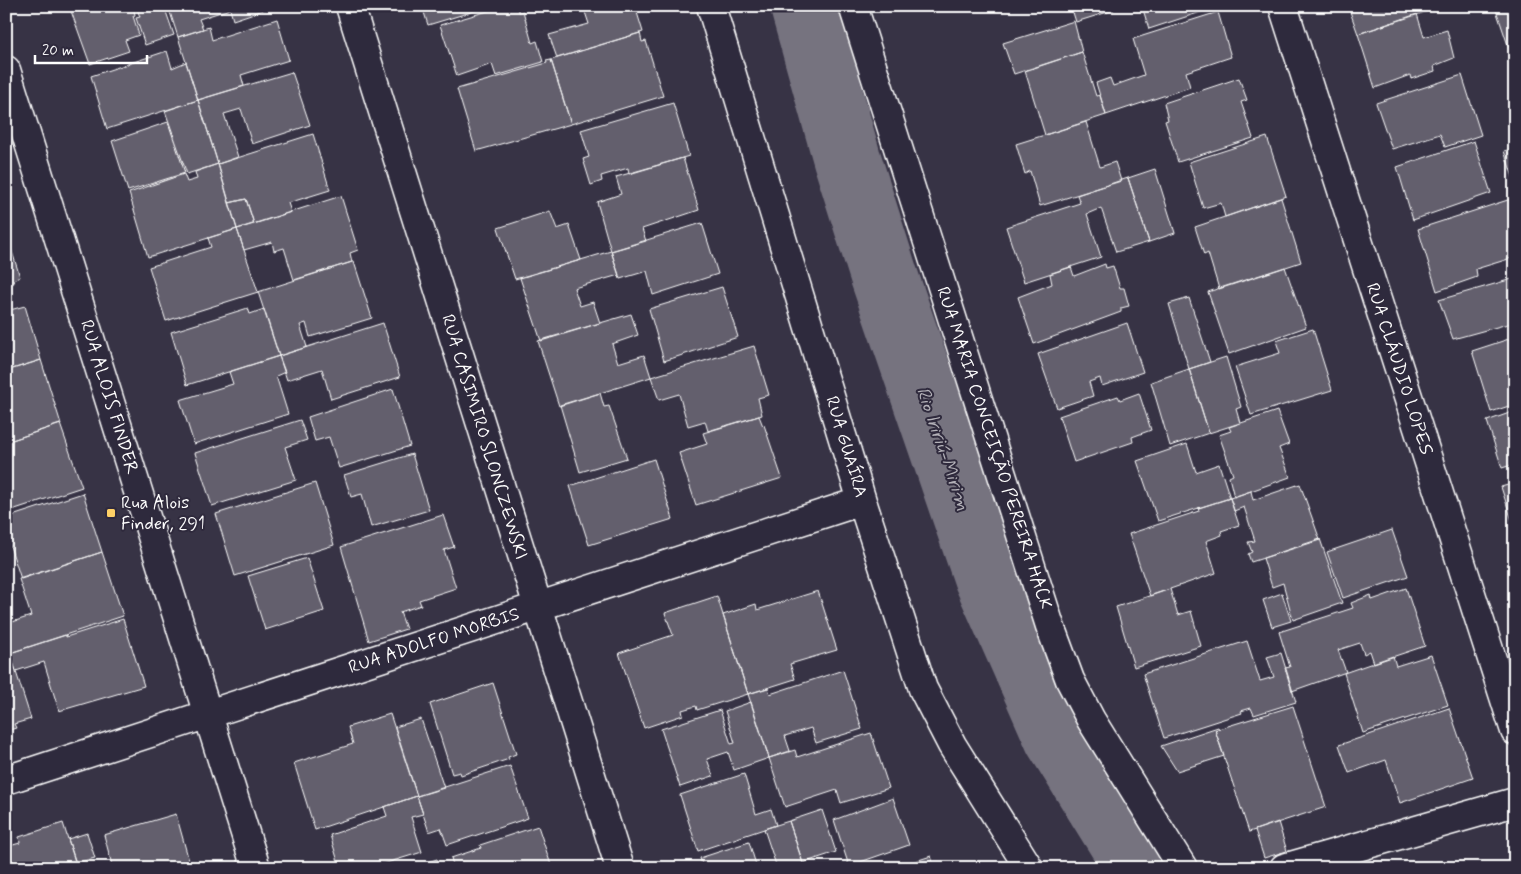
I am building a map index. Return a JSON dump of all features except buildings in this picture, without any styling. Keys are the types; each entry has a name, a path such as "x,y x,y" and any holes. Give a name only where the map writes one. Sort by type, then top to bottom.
{"street":[{"name":"RUA CASIMIRO SLONCZEWSKI","path":"350,6 620,868"},
{"name":"RUA GUAÍRA","path":"711,6 862,501 923,689 952,746 1029,868"},
{"name":"RUA MARIA CONCEIÇÃO PEREIRA HACK","path":"853,6 1050,626 1070,680 1091,720 1183,868"},
{"name":"RUA CLÁUDIO LOPES","path":"1283,6 1515,731"},
{"name":"RUA ALOIS FINDER","path":"6,70 256,868"},
{"name":"RUA ADOLFO MORBIS","path":"6,780 862,501"},
{"path":"1284,868 1515,802"}],"waterway":[{"name":"Rio Iririú-Mirim","path":"804,6 847,159 884,276 987,576 1058,737 1139,868"}],"place":[{"name":"Rua Alois Finder, 291","path":"111,513"}]}
